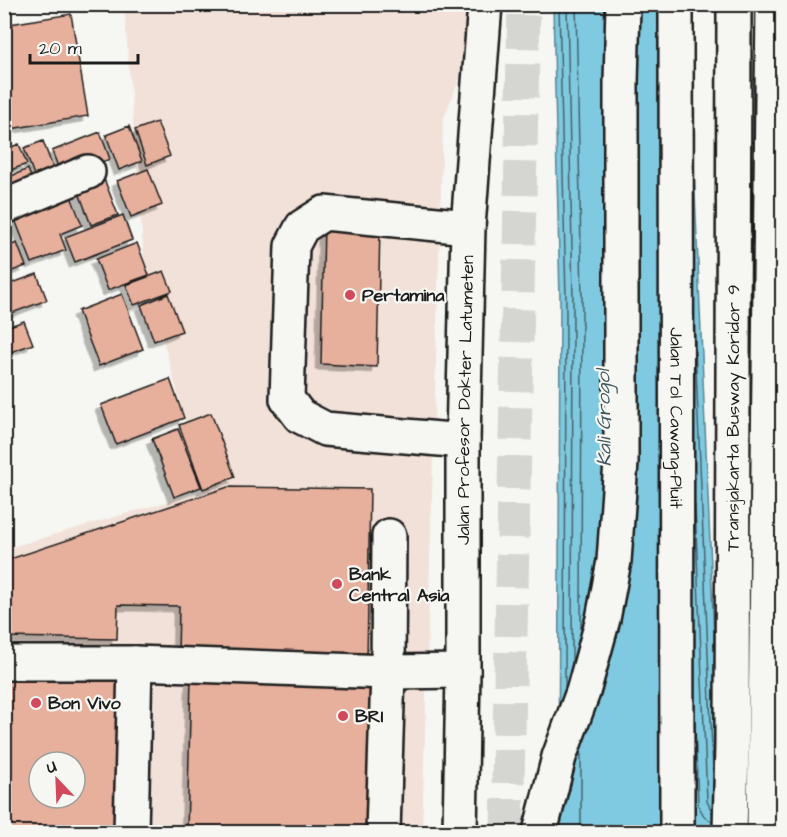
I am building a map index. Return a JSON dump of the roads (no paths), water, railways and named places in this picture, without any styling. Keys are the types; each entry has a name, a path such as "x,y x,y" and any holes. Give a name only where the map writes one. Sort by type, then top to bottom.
{"main road":[{"name":"Jalan Profesor Dokter Latumeten","path":"460,832 463,441 468,227 485,4"},
{"path":"540,832 559,757 583,692 603,619 614,561 621,462 623,4"},
{"name":"Jalan Tol Cawang–Pluit","path":"676,4 676,832"},
{"name":"Transjakarta Busway Koridor 9","path":"730,832 734,4"},
{"path":"764,832 773,4"},
{"path":"4,207 88,172"},
{"path":"463,441 325,429 300,416 287,399 292,246 302,227 324,213 468,227"},
{"path":"383,832 389,536"},
{"path":"4,663 135,663 388,672 463,671"},
{"path":"131,832 135,663"}],"water":[{"name":"Kali Grogol","path":"553,5 687,5 721,801 782,809 782,832 558,832 560,299"}],"tunnel":[{"path":"507,832 524,4"}],"place":[{"name":"Pertamina","path":"350,295"},
{"name":"Bank Central Asia","path":"337,584"},
{"name":"Bon Vivo","path":"36,703"},
{"name":"BRI","path":"343,716"}]}
